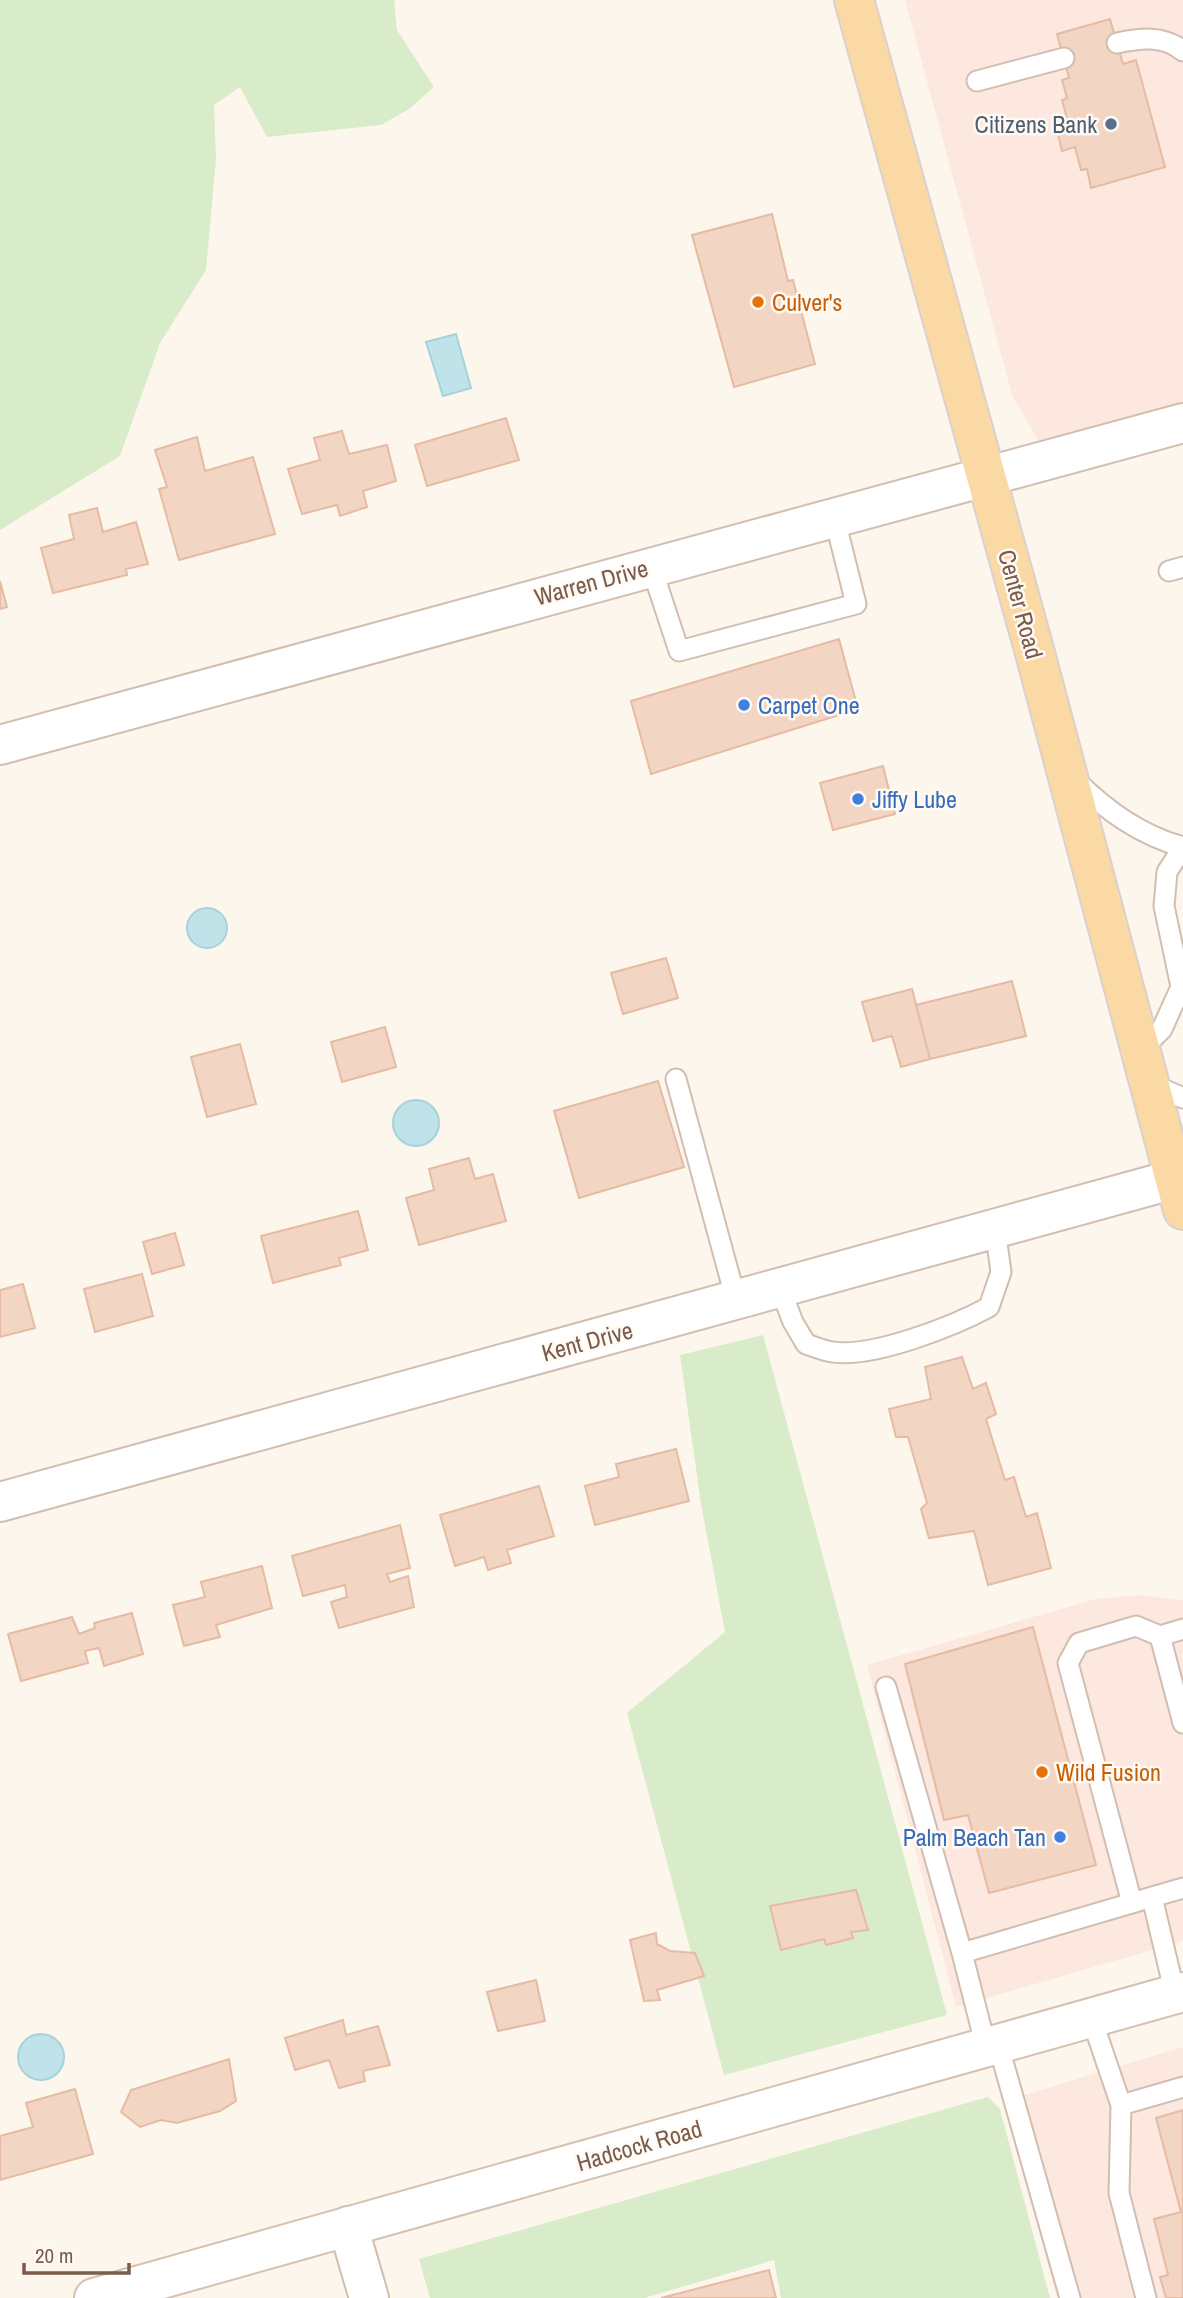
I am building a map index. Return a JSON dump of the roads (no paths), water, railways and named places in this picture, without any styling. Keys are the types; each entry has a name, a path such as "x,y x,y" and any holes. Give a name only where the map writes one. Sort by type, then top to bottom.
{"main road":[{"name":"Center Road","path":"855,0 1065,770 1158,1078 1179,1195"}],"street":[{"name":"Warren Drive","path":"0,745 1183,423"},
{"name":"Kent Drive","path":"0,1502 995,1229 1179,1195"},
{"name":"Hadcock Road","path":"94,2298 1179,1993"},
{"path":"348,2226 369,2298"}],"lane":[{"path":"1117,43 1157,38 1174,43 1183,51"},
{"path":"977,81 1063,58"},
{"path":"651,566 679,650 856,604 834,516"},
{"path":"1065,770 1122,821 1160,840 1183,847 1167,872 1164,906 1181,987 1162,1029 1158,1078"},
{"path":"676,1079 736,1300"},
{"path":"780,1287 793,1322 807,1344 834,1353 866,1350 953,1326 989,1307 1001,1272 995,1229"},
{"path":"1132,1903 1068,1663 1079,1643 1136,1626 1160,1636 1183,1629"},
{"path":"1160,1636 1183,1723"},
{"path":"886,1687 962,1953 1070,2298"},
{"path":"962,1953 1183,1888"},
{"path":"1152,1897 1179,1993"},
{"path":"1091,2017 1121,2105 1119,2193 1146,2298"},
{"path":"1121,2105 1183,2087"}],"water":[{"path":"456,334 471,388 443,396 426,342"},
{"path":"207,908 221,914 227,928 221,942 207,948 193,942 187,928 193,914"},
{"path":"416,1100 432,1107 439,1123 432,1139 416,1146 400,1139 393,1123 400,1107"},
{"path":"41,2034 57,2041 64,2057 57,2073 41,2080 25,2073 18,2057 25,2041"}],"place":[{"name":"Citizens Bank","path":"1111,124"},
{"name":"Culver's","path":"758,302"},
{"name":"Carpet One","path":"744,705"},
{"name":"Jiffy Lube","path":"858,799"},
{"name":"Wild Fusion","path":"1042,1772"},
{"name":"Palm Beach Tan","path":"1060,1837"}]}
